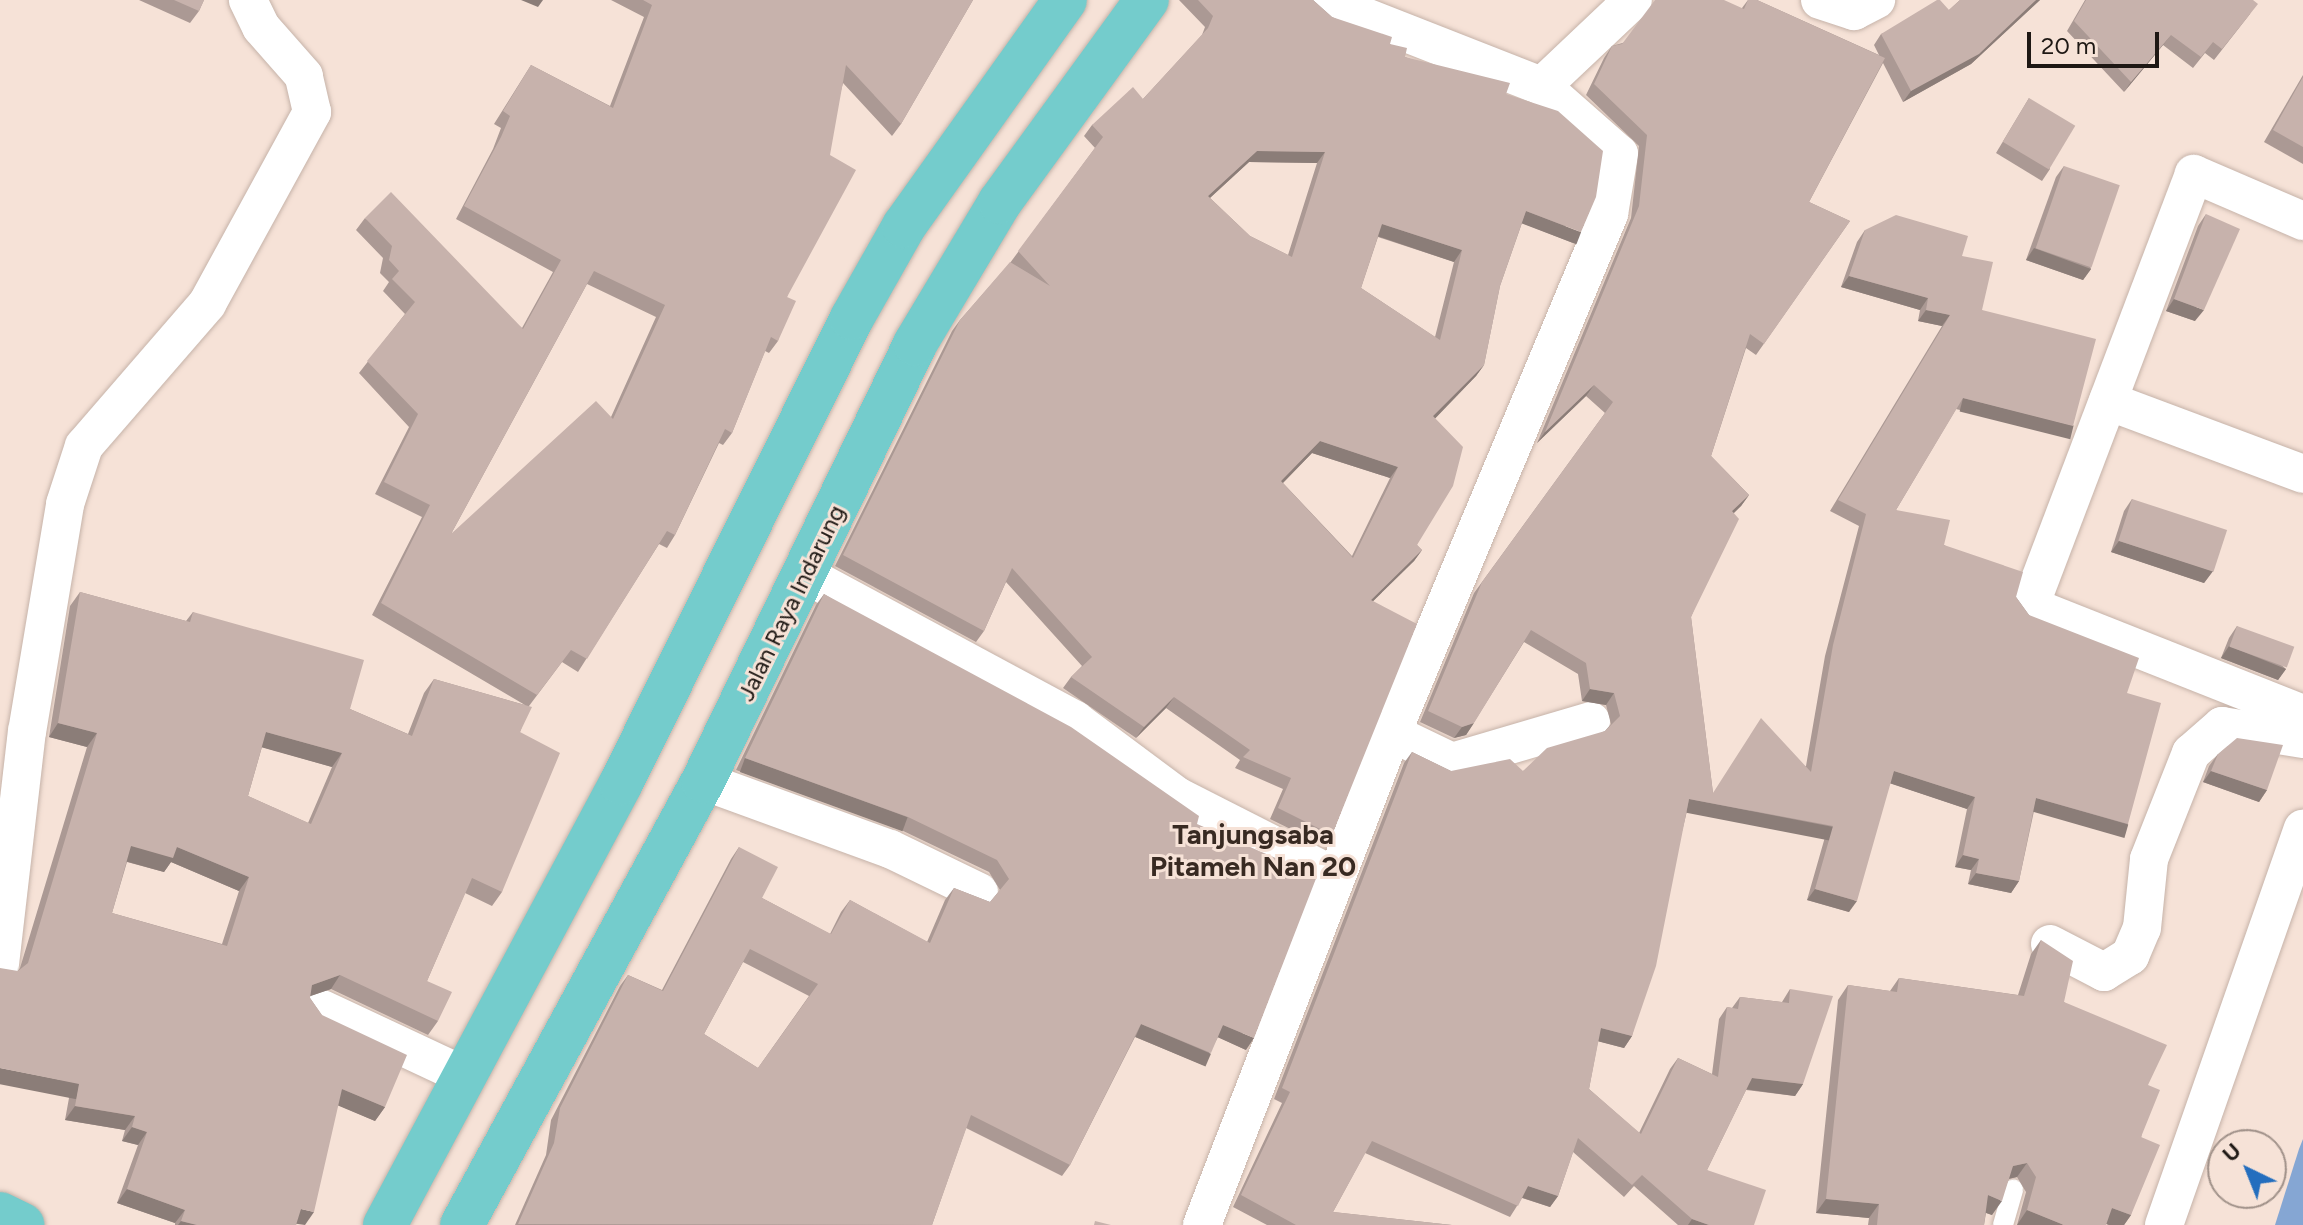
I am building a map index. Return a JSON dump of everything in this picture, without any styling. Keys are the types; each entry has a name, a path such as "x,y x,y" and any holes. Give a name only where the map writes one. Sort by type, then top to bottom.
{"highway":[{"path":"385,1225 621,783 852,318 904,226 1065,0"},
{"name":"Jalan Raya Indarung","path":"462,1225 703,781 806,575 915,344 1000,202 1147,0"},
{"path":"0,1214 23,1225"}],"street":[{"path":"0,964 29,717 65,504 84,446 207,304 312,112 304,76 261,27 248,0"},
{"path":"1202,1225 1334,876 1616,186 1619,154 1542,86 1322,0"},
{"path":"1542,86 1633,0"},
{"path":"1820,0 1854,11 1876,0"},
{"path":"2303,221 2194,174 2030,606 2303,714"},
{"path":"2108,401 2303,474"},
{"path":"806,575 1075,720 1177,796 1334,876"},
{"path":"1392,733 1452,762 1591,721"},
{"path":"2050,944 2104,972 2130,956 2142,928 2149,859 2191,753 2222,726 2303,739"},
{"path":"703,781 890,849 979,892"},
{"path":"2164,1225 2303,829"},
{"path":"322,1009 465,1076"}],"lane":[{"path":"2003,1225 2013,1189"}],"water":[{"path":"2303,1139 2303,1225 2275,1225 2280,1209 2287,1209 2287,1187"}],"building":[{"path":"174,0 204,0 199,11"},
{"path":"643,0 973,0 901,124 846,65 830,155 856,170 787,297 796,301 778,341 771,337 732,433 725,429 675,535 667,531 587,659 571,650 537,695 381,603 430,505 384,482 418,414 367,361 415,302 392,279 399,271 389,260 392,246 365,218 391,192 523,329 561,260 464,206 510,116 503,111 531,65 613,108 652,5","holes":["594,271 665,305 613,419 596,401 451,534"]},
{"path":"1198,0 1313,0 1332,17 1392,37 1390,44 1407,48 1405,57 1510,83 1506,94 1558,111 1603,151 1596,197 1581,232 1526,211 1500,286 1484,365 1433,416 1463,447 1453,486 1417,545 1422,550 1371,600 1417,624 1332,835 1278,808 1291,778 1243,757 1250,750 1174,697 1144,727 1071,677 1092,657 1012,568 984,631 843,555 960,320 1010,262 1050,286 1018,251 1103,137 1092,125 1133,87 1143,99 1208,28 1213,16","holes":["1257,151 1325,152 1292,257 1250,236 1208,196","1382,224 1462,250 1440,340 1361,288","1320,441 1398,467 1353,558 1281,481"]},
{"path":"1655,0 1724,0 1744,9 1748,0 1757,0 1885,58 1809,202 1850,221 1764,344 1750,334 1711,456 1749,495 1732,511 1739,519 1691,617 1713,793 1761,718 1811,772 1833,645 1866,514 1838,500 1950,315 1926,310 1928,298 1849,276 1865,230 1896,215 1968,236 1962,256 1993,262 1982,310 2096,339 2073,426 1963,398 1896,510 1950,520 1944,545 2023,572 2016,597 2029,615 2139,658 2127,693 2161,703 2128,824 2036,798 2019,881 1976,873 1979,859 1963,855 1975,797 1894,771 1857,901 1815,889 1833,826 1689,799 1656,966 1632,1036 1601,1028 1589,1089 1641,1134 1678,1058 1718,1077 1727,1007 1738,1009 1740,997 1789,1003 1790,989 1833,996 1803,1084 1752,1078 1707,1170 1766,1190 1754,1225 1709,1225 1692,1219 1642,1175 1632,1185 1578,1138 1558,1196 1528,1186 1518,1206 1372,1141 1333,1212 1452,1225 1296,1225 1241,1195 1290,1092 1282,1088 1412,752 1451,771 1510,759 1523,771 1547,748 1605,731 1620,716 1614,693 1590,689 1586,663 1531,630 1474,723 1462,727 1428,711 1482,582 1613,402 1594,385 1545,432 1639,206 1647,135 1594,84 1612,46 1622,44"},
{"path":"1937,0 1949,10 1960,0 2036,0 1979,54 1911,91 1881,34"},
{"path":"2086,0 2253,0 2258,4 2222,49 2213,42 2201,57 2171,35 2131,82 2074,21"},
{"path":"2303,77 2303,147 2273,130"},
{"path":"2029,98 2075,126 2049,170 2003,142"},
{"path":"2064,166 2120,185 2091,267 2036,248"},
{"path":"2206,214 2240,229 2204,310 2174,299"},
{"path":"2132,499 2227,530 2214,572 2118,541"},
{"path":"80,592 190,622 193,612 364,660 350,709 412,736 434,679 532,707 520,732 560,753 502,892 472,878 427,981 452,992 438,1021 340,975 312,985 310,998 322,1015 407,1055 385,1107 342,1089 314,1212 301,1209 296,1225 197,1225 181,1221 185,1210 127,1189 147,1132 132,1127 135,1116 75,1106 79,1084 0,1068 0,968 18,971 28,963 97,733 58,723","holes":["266,732 342,753 311,824 248,796","131,846 173,858 177,847 249,877 227,946 112,913"]},
{"path":"824,594 1071,727 1199,816 1197,824 1317,876 1254,1038 1223,1025 1211,1053 1141,1024 1070,1165 971,1115 932,1225 518,1224 554,1143 560,1108 628,975 663,991 739,847 778,867 762,898 831,934 850,900 930,943 954,888 990,902 1009,879 997,860 908,817 745,758","holes":["750,949 818,984 758,1068 704,1034"]},
{"path":"2237,626 2294,647 2287,668 2229,647"},
{"path":"2237,738 2283,745 2267,790 2211,771 2218,754"},
{"path":"2041,940 2073,961 2064,1002 2167,1045 2148,1085 2160,1090 2141,1137 2160,1145 2131,1215 2112,1208 2106,1225 2064,1225 2027,1210 2036,1177 2027,1163 2013,1166 2002,1201 1988,1195 1984,1225 1877,1225 1879,1204 1826,1199 1848,985 1897,992 1899,978 2024,996"}],"district":[{"name":"Tanjungsaba Pitameh Nan 20","path":"1253,850"}]}
